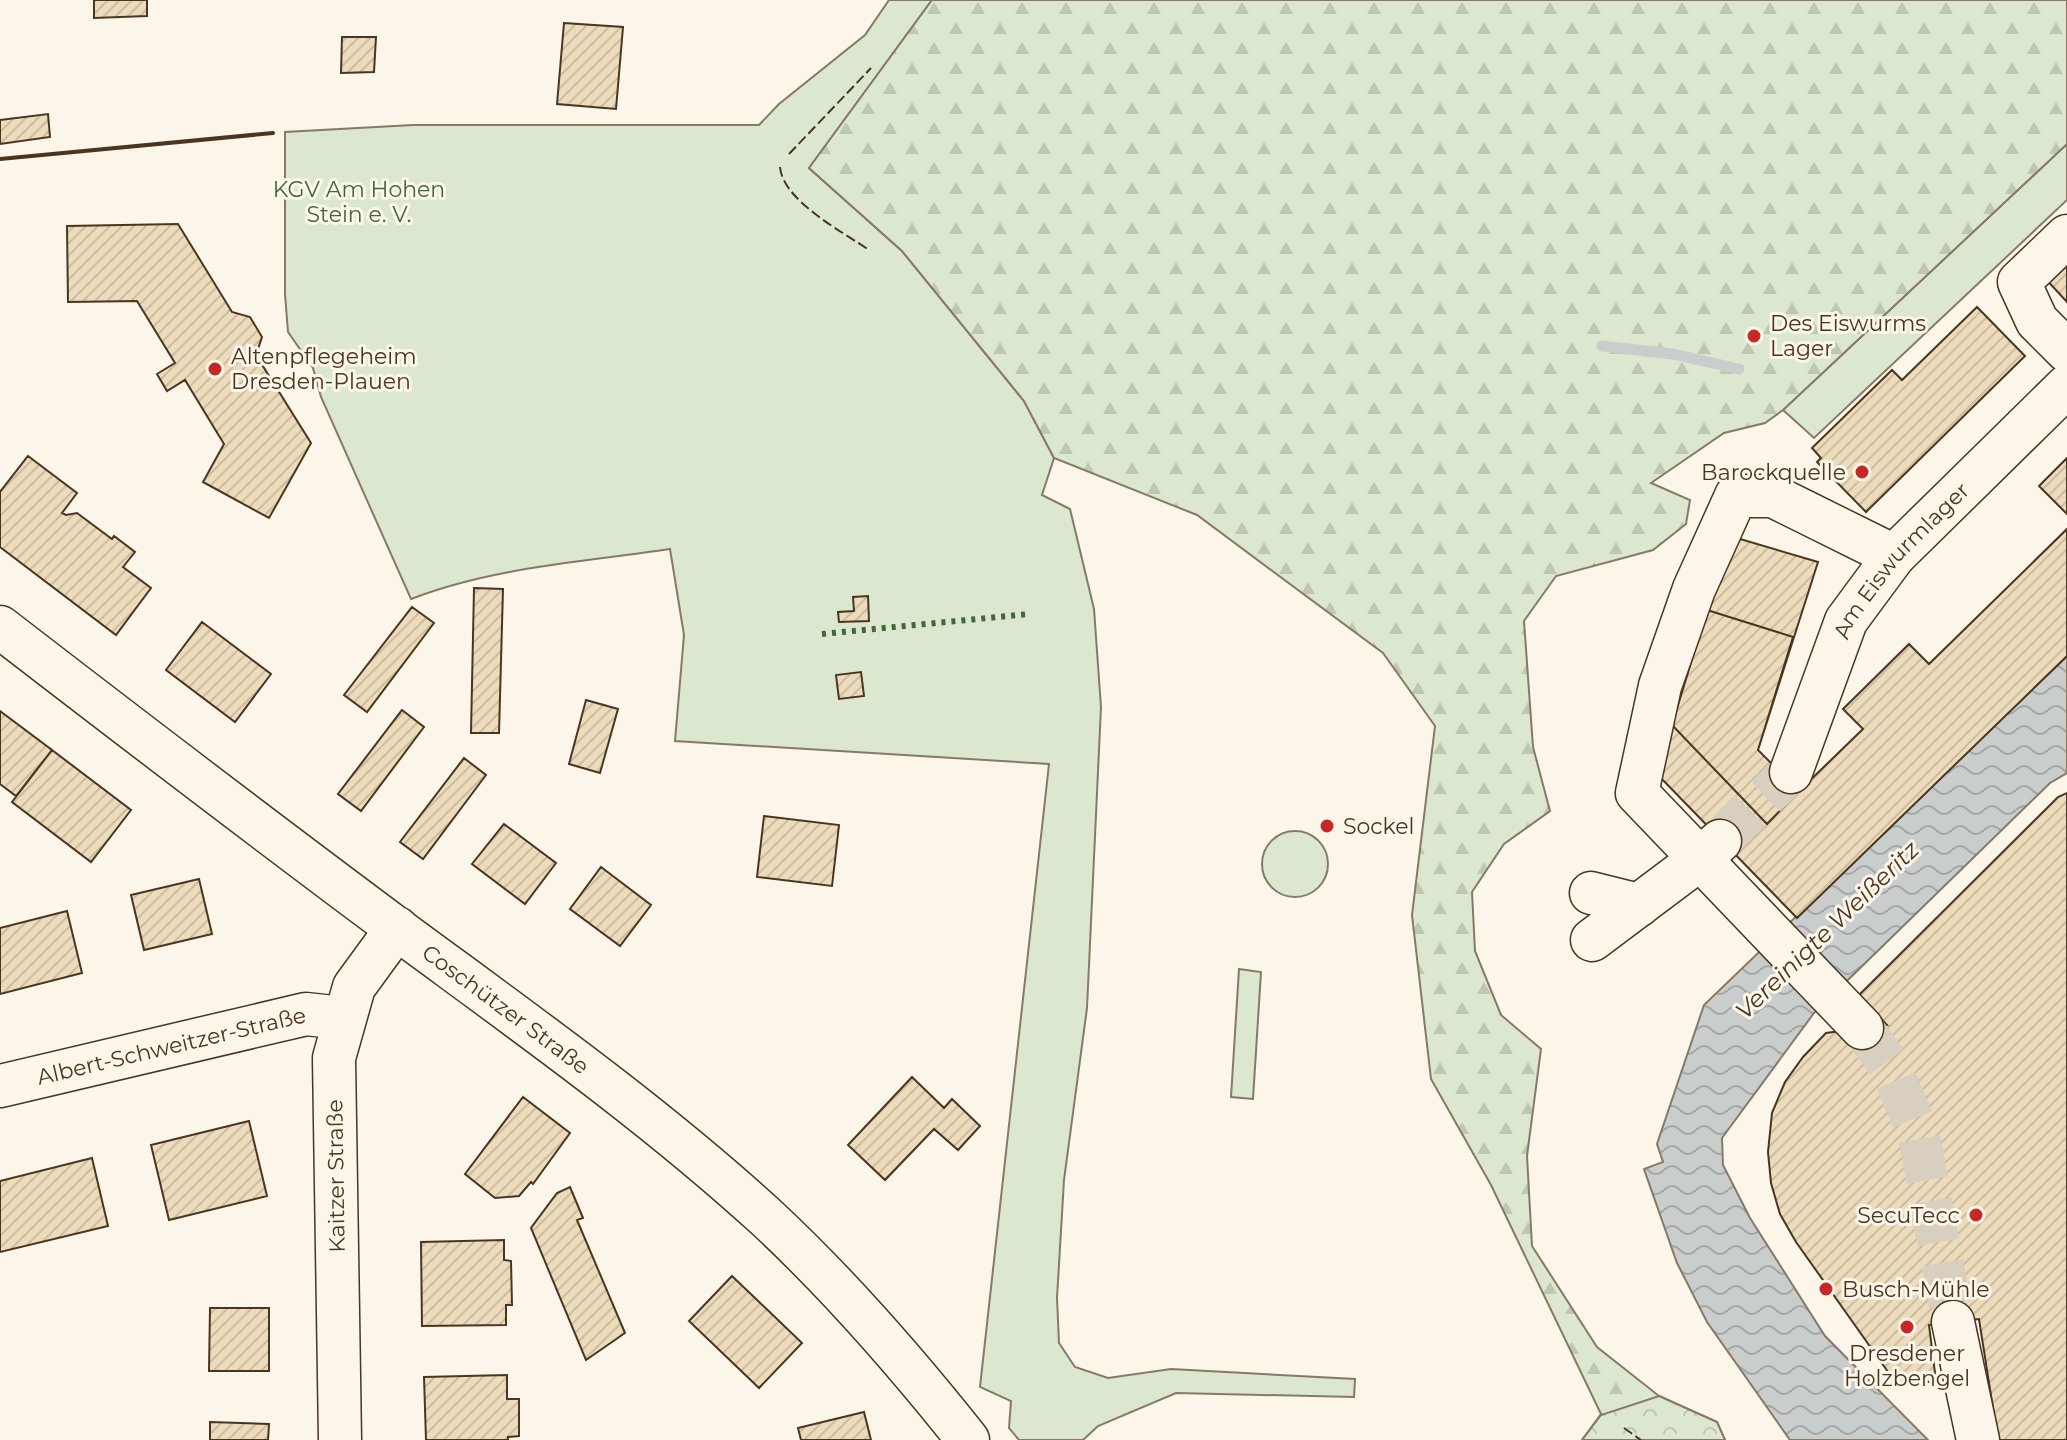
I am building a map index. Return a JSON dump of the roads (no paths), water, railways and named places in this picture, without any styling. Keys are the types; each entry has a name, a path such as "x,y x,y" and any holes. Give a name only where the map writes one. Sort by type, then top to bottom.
{"street":[{"path":"2067,236 2019,282 2037,321 2067,351"},
{"name":"Am Eiswurmlager","path":"1791,772 1846,621 1894,556 2067,386"},
{"path":"1855,1020 1774,935 1710,850 1637,793 1660,686 1694,589 1736,496 1773,496 1894,556"},
{"name":"Coschützer Straße","path":"0,627 672,1136 767,1219 849,1300 968,1440"},
{"path":"1592,940 1710,850"},
{"path":"1591,893 1639,905"},
{"name":"Kaitzer Straße","path":"340,1440 334,1058 354,987 397,928"},
{"name":"Albert-Schweitzer-Straße","path":"0,1086 306,1014 343,1018"},
{"path":"1953,1322 1978,1440"}],"water":[{"name":"Vereinigte Weißeritz","path":"2067,656 2067,773 2050,783 1814,1013 1722,1138 1723,1165 1750,1218 1825,1336 1928,1440 1790,1440 1707,1322 1677,1263 1644,1169 1663,1162 1657,1144 1704,1005"}],"waterway":[{"path":"1602,346 1673,354 1739,369"}],"tunnel":[{"path":"1720,840 1791,772"},
{"path":"1862,1028 1890,1066 1919,1135 1953,1322"}],"place":[{"name":"Des Eiswurms Lager","path":"1754,336"},
{"name":"Altenpflegeheim Dresden-Plauen","path":"215,369"},
{"name":"Barockquelle","path":"1862,472"},
{"name":"Sockel","path":"1327,826"},
{"name":"SecuTecc","path":"1976,1215"},
{"name":"Busch-Mühle","path":"1826,1289"},
{"name":"Dresdener Holzbengel","path":"1907,1327"}],"park label":[{"name":"KGV Am Hohen Stein e. V.","path":"359,202"}]}
